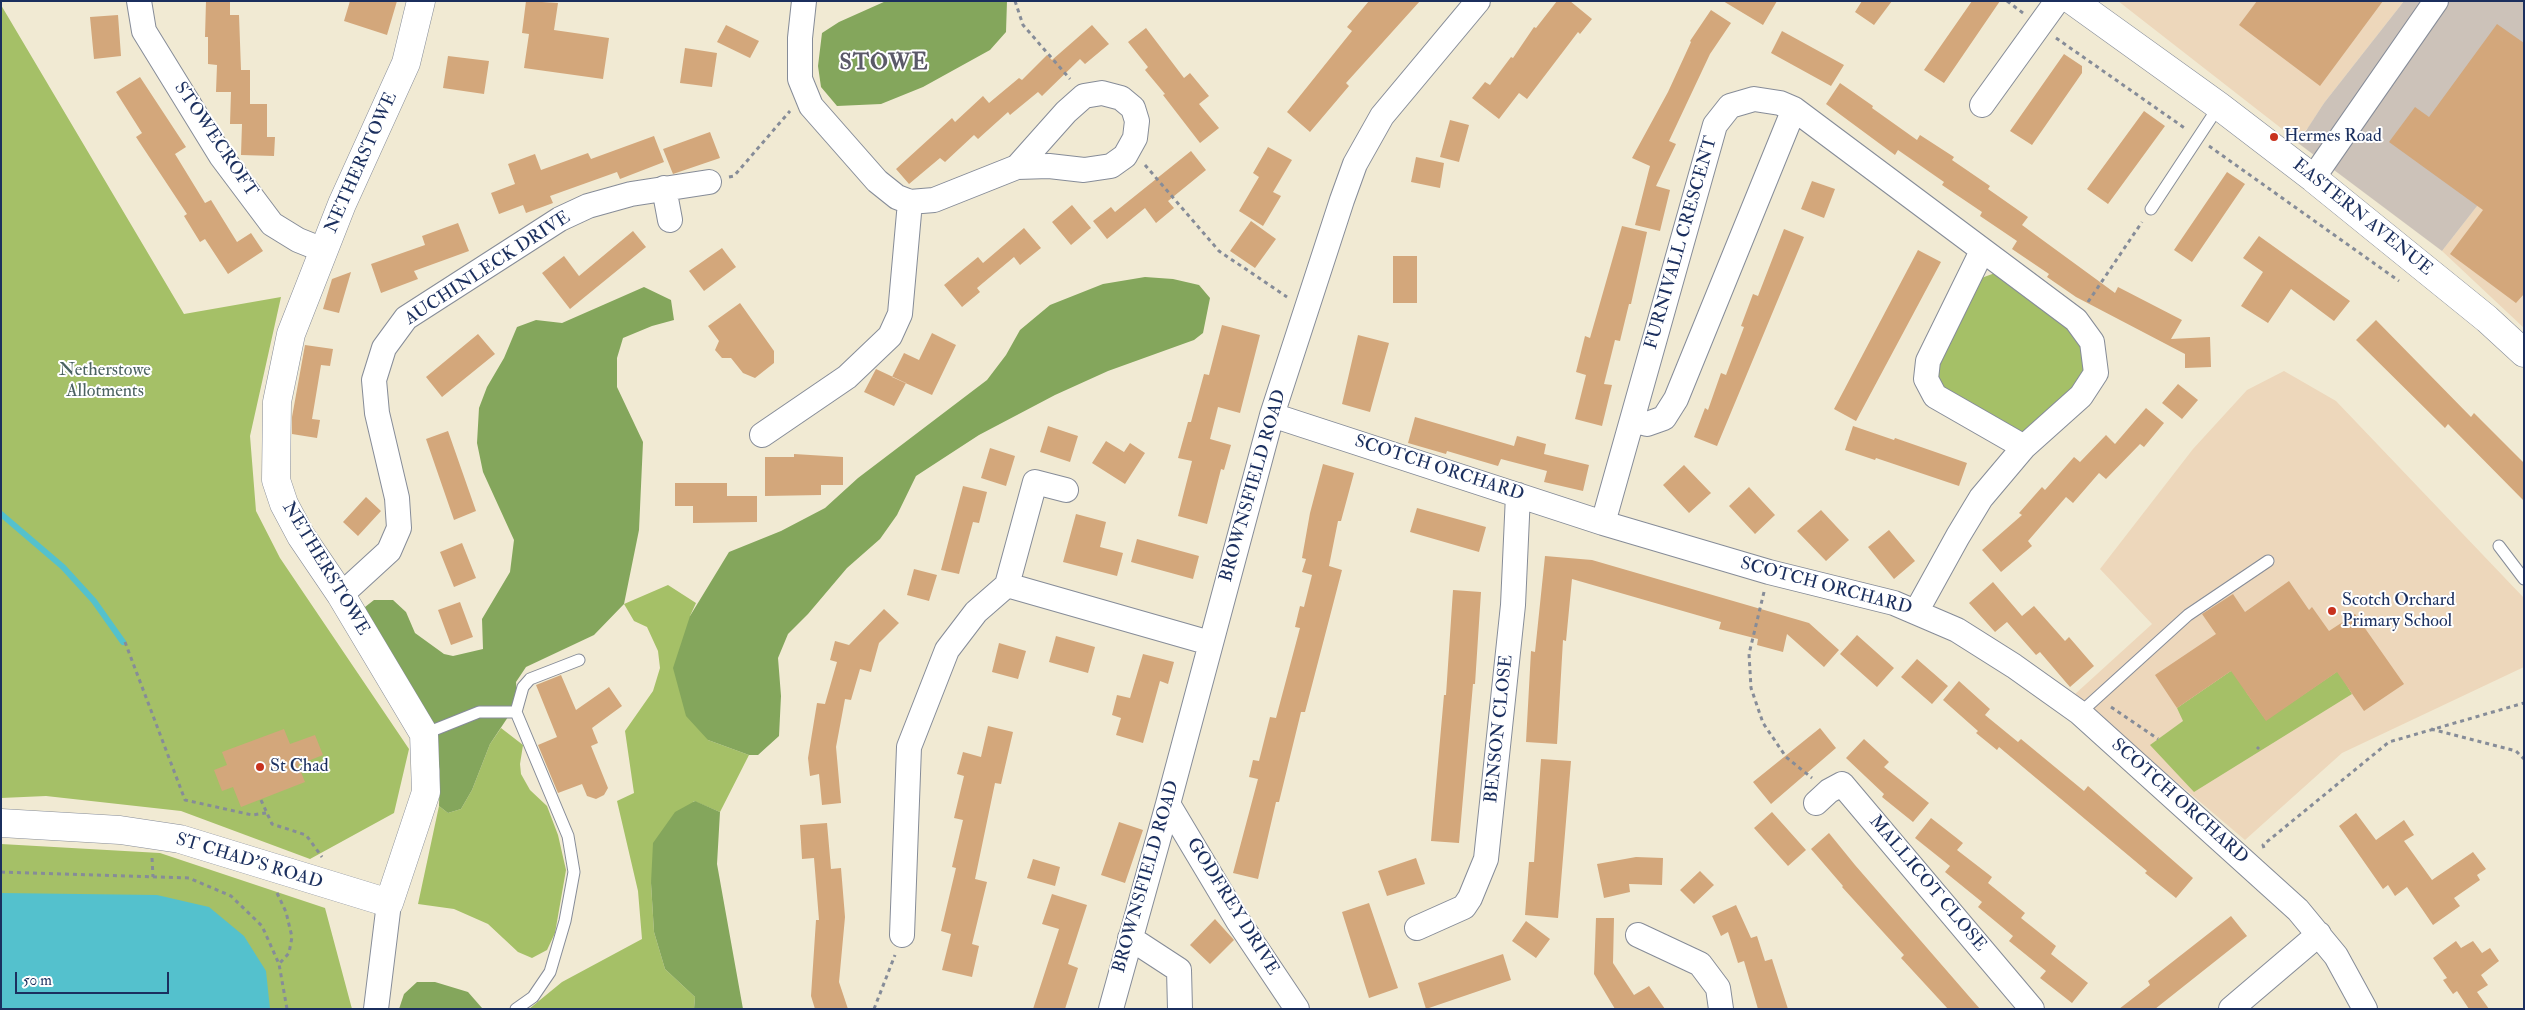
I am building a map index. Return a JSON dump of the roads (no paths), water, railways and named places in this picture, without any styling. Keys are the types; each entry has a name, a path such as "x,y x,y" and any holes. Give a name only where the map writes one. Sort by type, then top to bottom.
{"main road":[{"name":"NETHERSTOWE","path":"389,903 426,792 424,734 341,595 301,536 284,504 276,480 277,402 291,334 342,204 406,63 421,1"},
{"name":"EASTERN AVENUE","path":"2074,1 2218,106 2312,178 2487,319 2524,353"},
{"name":"ST CHAD'S ROAD","path":"1,823 120,830 180,839 389,903"}],"street":[{"name":"STOWECROFT","path":"139,1 144,31 221,156 272,224 298,240 324,250"},
{"path":"804,1 800,38 800,80 811,106 877,181 897,197 910,202 934,200 1017,167 1049,166 1084,170 1111,166 1125,156 1135,138 1138,121 1133,108 1121,98 1102,93 1084,96 1066,112 1017,167"},
{"name":"BROWNSFIELD ROAD","path":"1110,1009 1168,804 1272,415 1355,164 1382,116 1478,1"},
{"path":"1982,105 2057,1"},
{"path":"2312,178 2436,1"},
{"name":"FURNIVALL CRESCENT","path":"1603,523 1715,125 1730,106 1754,99 1780,103 1794,109 2076,320 2092,342 2096,373 2080,396 2024,447 1981,498 1916,612"},
{"path":"1632,420 1646,424 1664,418 1676,399 1794,109"},
{"name":"AUCHINLECK DRIVE","path":"341,595 389,551 399,528 397,498 377,413 374,380 384,348 406,318 560,219 588,206 664,188 709,182"},
{"path":"664,188 670,220"},
{"path":"762,435 847,376 890,336 900,314 910,202"},
{"path":"1982,251 1928,361 1926,379 1935,396 2024,447"},
{"name":"SCOTCH ORCHARD","path":"1272,415 1603,523 1769,572 1887,601 1957,630 2014,666 2080,713 2288,900 2336,956 2365,1009"},
{"path":"902,935 910,747 947,650 976,612 1007,585 1035,482 1066,490"},
{"name":"BENSON CLOSE","path":"1417,928 1464,906 1470,898 1486,858 1513,605 1518,495"},
{"path":"1007,585 1210,643"},
{"name":"MALLICOT CLOSE","path":"1823,797 1842,784 2032,1009"},
{"name":"GODFREY DRIVE","path":"1168,804 1238,921 1297,1009"},
{"path":"376,1009 389,903"},
{"path":"2231,1009 2319,934"},
{"path":"1638,935 1700,964 1718,988 1721,1009"},
{"path":"1130,938 1179,970 1180,1009"}],"lane":[{"path":"2151,209 2218,106"},
{"path":"2499,546 2524,578"},
{"path":"2080,713 2188,615 2268,561"},
{"path":"516,1009 533,997 550,972 565,921 574,872 568,836 516,712 523,687 530,680 579,660"},
{"path":"424,734 479,712 516,712"}],"water":[{"path":"1,893 157,895 209,907 244,936 266,971 270,1009 1,1009"}],"waterway":[{"path":"1,514 63,567 94,601 123,642"}],"place":[{"name":"Hermes Road","path":"2274,137"},
{"name":"Scotch Orchard Primary School","path":"2332,611"},
{"name":"St Chad","path":"260,767"}],"district":[{"name":"STOWE","path":"884,64"}],"park label":[{"name":"Netherstowe Allotments","path":"105,381"}]}
